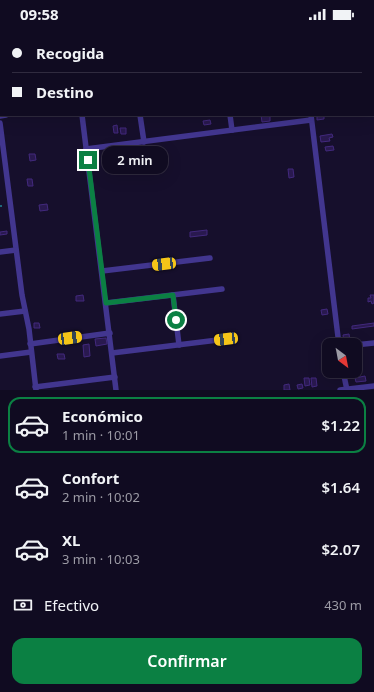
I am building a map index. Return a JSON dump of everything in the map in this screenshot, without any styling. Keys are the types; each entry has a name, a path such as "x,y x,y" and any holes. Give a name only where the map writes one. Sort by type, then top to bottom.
{"street":[{"path":"82,116 116,390"},
{"path":"140,116 144,142"},
{"path":"230,116 232,130"},
{"path":"86,149 311,118 338,338"},
{"path":"0,123 3,164 36,388 115,377"},
{"path":"0,252 16,250"},
{"path":"102,271 210,258"},
{"path":"106,303 222,289"},
{"path":"173,295 179,345"},
{"path":"0,314 25,311"},
{"path":"30,344 110,333"},
{"path":"112,353 226,339"},
{"path":"362,344 374,343"},
{"path":"0,356 31,352"},
{"path":"343,378 344,390 374,386"}],"path":[{"path":"0,206 10,205"}],"building":[{"path":"261,116 270,116 270,121 262,122"},
{"path":"317,116 324,116 324,119 317,120"},
{"path":"210,120 211,124 204,125 203,121"},
{"path":"117,125 118,133 114,133 113,126"},
{"path":"120,128 126,128 126,134 121,134"},
{"path":"332,134 333,137 329,138 330,141 321,142 320,136"},
{"path":"333,146 334,150 326,151 325,147"},
{"path":"29,154 35,154 36,160 30,161"},
{"path":"288,169 293,169 294,177 289,178"},
{"path":"27,179 32,179 33,186 28,186"},
{"path":"47,204 48,210 40,211 39,205"},
{"path":"207,230 207,235 190,237 190,232"},
{"path":"7,231 7,234 0,235 0,232"},
{"path":"83,295 84,301 76,301 76,296"},
{"path":"370,295 374,295 374,303 372,304 371,301 368,302 368,298 371,298"},
{"path":"327,309 328,314 322,315 321,310"},
{"path":"34,323 39,323 40,328 34,328"},
{"path":"374,323 374,326 352,329 352,326"},
{"path":"349,334 350,338 343,338 343,335"},
{"path":"106,338 107,344 96,346 95,339"},
{"path":"89,344 90,356 84,357 83,345"},
{"path":"57,354 64,354 65,359 58,359"},
{"path":"365,376 366,381 356,382 355,378 362,378"},
{"path":"304,378 309,378 310,385 305,386"},
{"path":"311,378 316,378 317,386 312,387"},
{"path":"289,384 290,390 284,390 284,385"},
{"path":"302,384 303,388 298,389 297,385"}],"route":[{"path":"88,160 106,303 173,295 176,320"}]}
